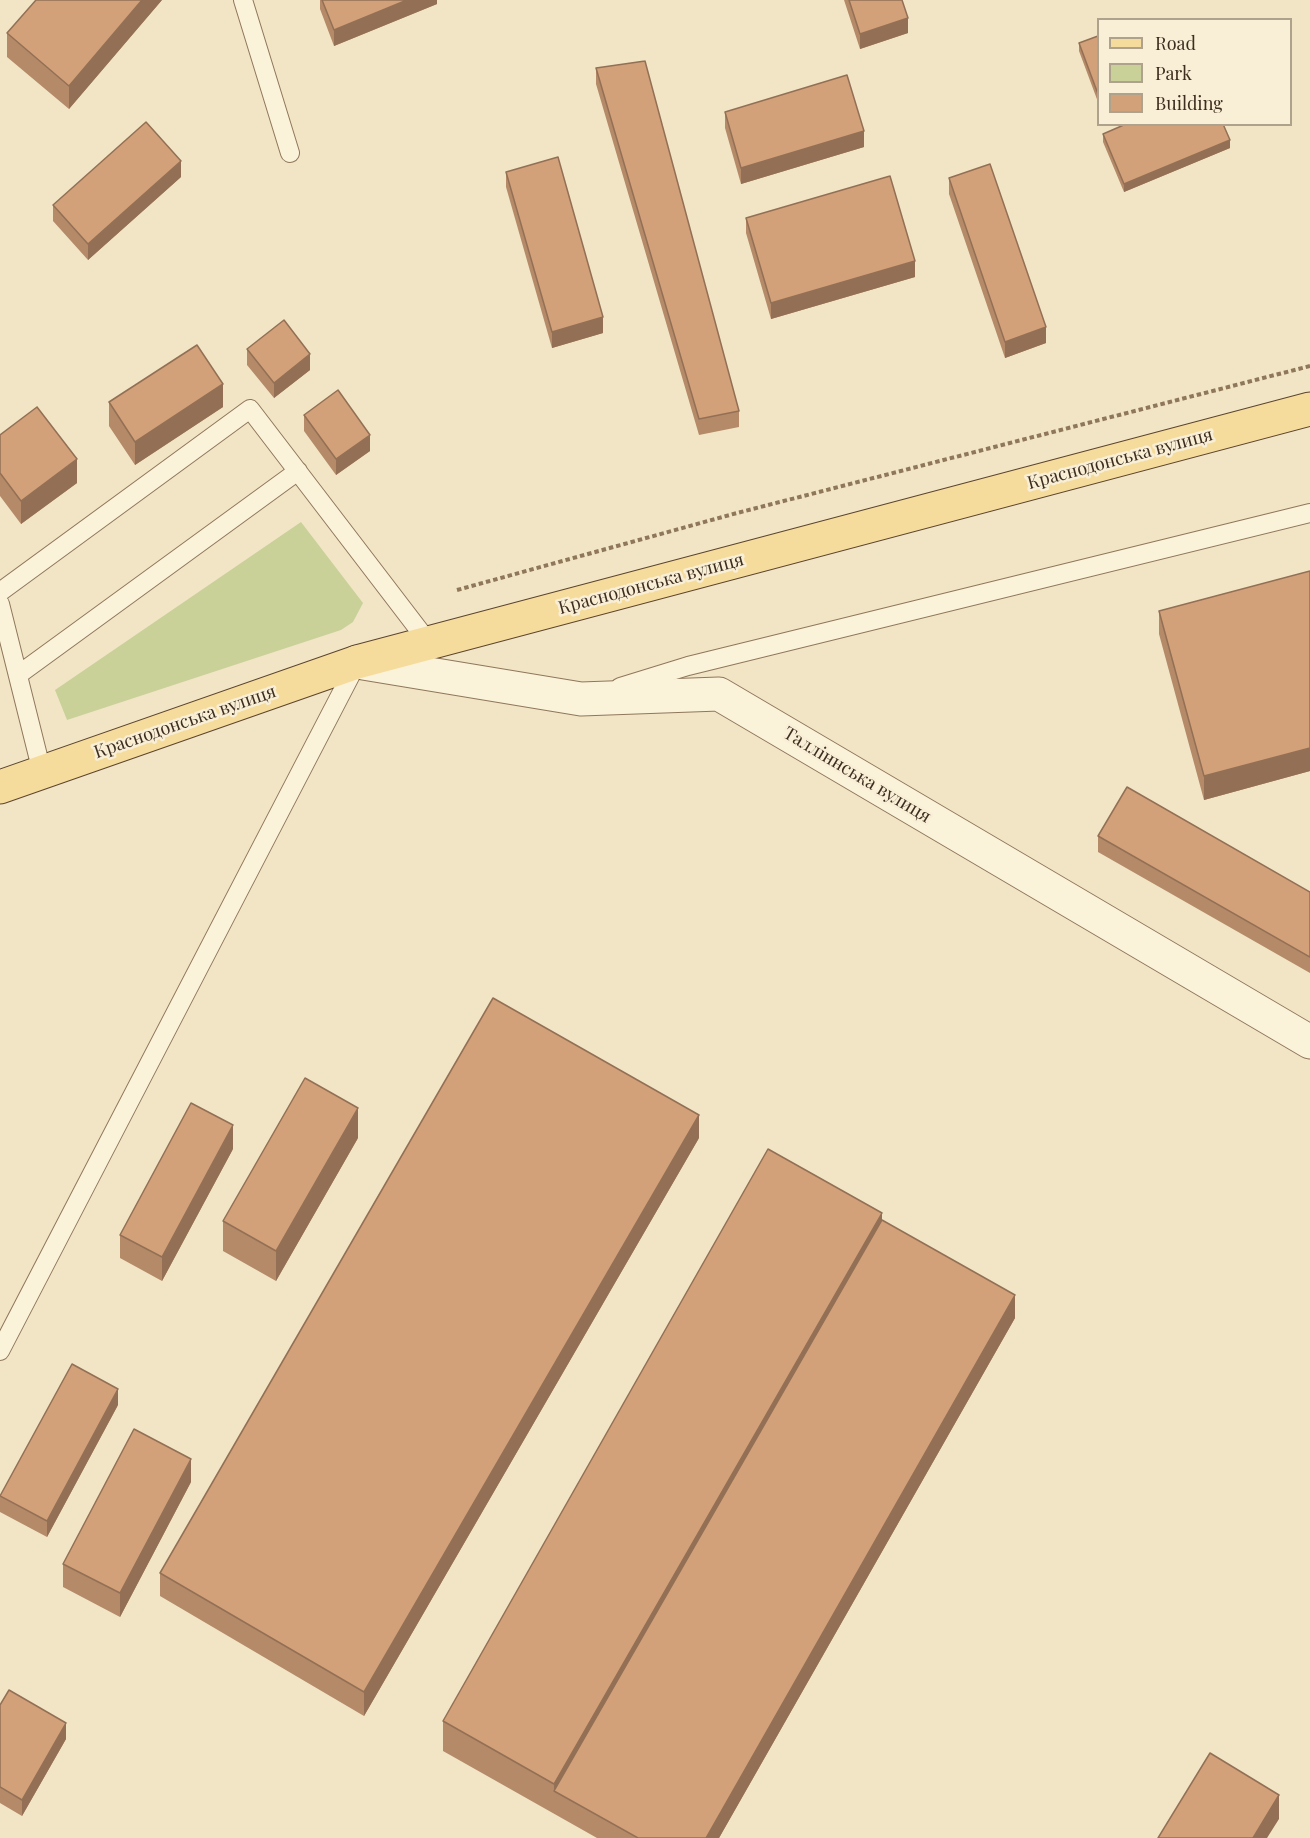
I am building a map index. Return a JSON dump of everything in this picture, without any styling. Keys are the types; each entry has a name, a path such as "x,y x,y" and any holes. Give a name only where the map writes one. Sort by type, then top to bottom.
{"main road":[{"name":"Краснодонська вулиця","path":"0,787 357,662 1310,409"}],"street":[{"name":"Талліннська вулиця","path":"357,662 581,699 719,694 1310,1042"}],"lane":[{"path":"243,0 290,153"},
{"path":"0,592 250,409 429,643"},
{"path":"18,675 298,471"},
{"path":"581,699 688,666 1310,513"},
{"path":"0,604 42,772"},
{"path":"0,1351 357,662"}],"path":[{"path":"457,590 737,513 1310,366"}],"green space":[{"path":"301,522 363,603 353,622 341,630 67,720 55,690"}],"building":[{"path":"36,0 142,0 69,86 7,33"},
{"path":"322,0 407,0 334,30"},
{"path":"849,0 902,0 908,18 860,34"},
{"path":"1097,36 1097,91 1079,43"},
{"path":"645,61 739,411 699,419 596,68"},
{"path":"847,75 864,131 741,168 725,112"},
{"path":"146,122 181,161 88,244 53,205"},
{"path":"1121,126 1224,126 1230,140 1124,184 1103,134"},
{"path":"558,157 603,317 552,332 506,172"},
{"path":"990,164 1046,327 1005,342 949,178"},
{"path":"890,176 915,261 771,303 746,218"},
{"path":"284,320 310,354 274,383 247,349"},
{"path":"197,345 223,384 135,442 109,402"},
{"path":"338,390 370,435 336,459 304,415"},
{"path":"37,407 77,459 21,501 0,473 0,435"},
{"path":"1310,571 1310,748 1204,776 1159,611"},
{"path":"1127,787 1310,892 1310,957 1098,836"},
{"path":"493,998 699,1115 364,1692 160,1573"},
{"path":"305,1078 358,1108 276,1251 223,1221"},
{"path":"191,1103 233,1125 162,1257 120,1235"},
{"path":"768,1149 882,1213 554,1784 443,1721"},
{"path":"882,1220 1015,1295 706,1838 638,1838 554,1791"},
{"path":"72,1364 118,1389 47,1521 0,1496"},
{"path":"134,1429 191,1459 120,1593 63,1564"},
{"path":"9,1690 66,1723 22,1800 0,1787 0,1705"},
{"path":"1210,1753 1279,1795 1253,1838 1158,1838"}]}
